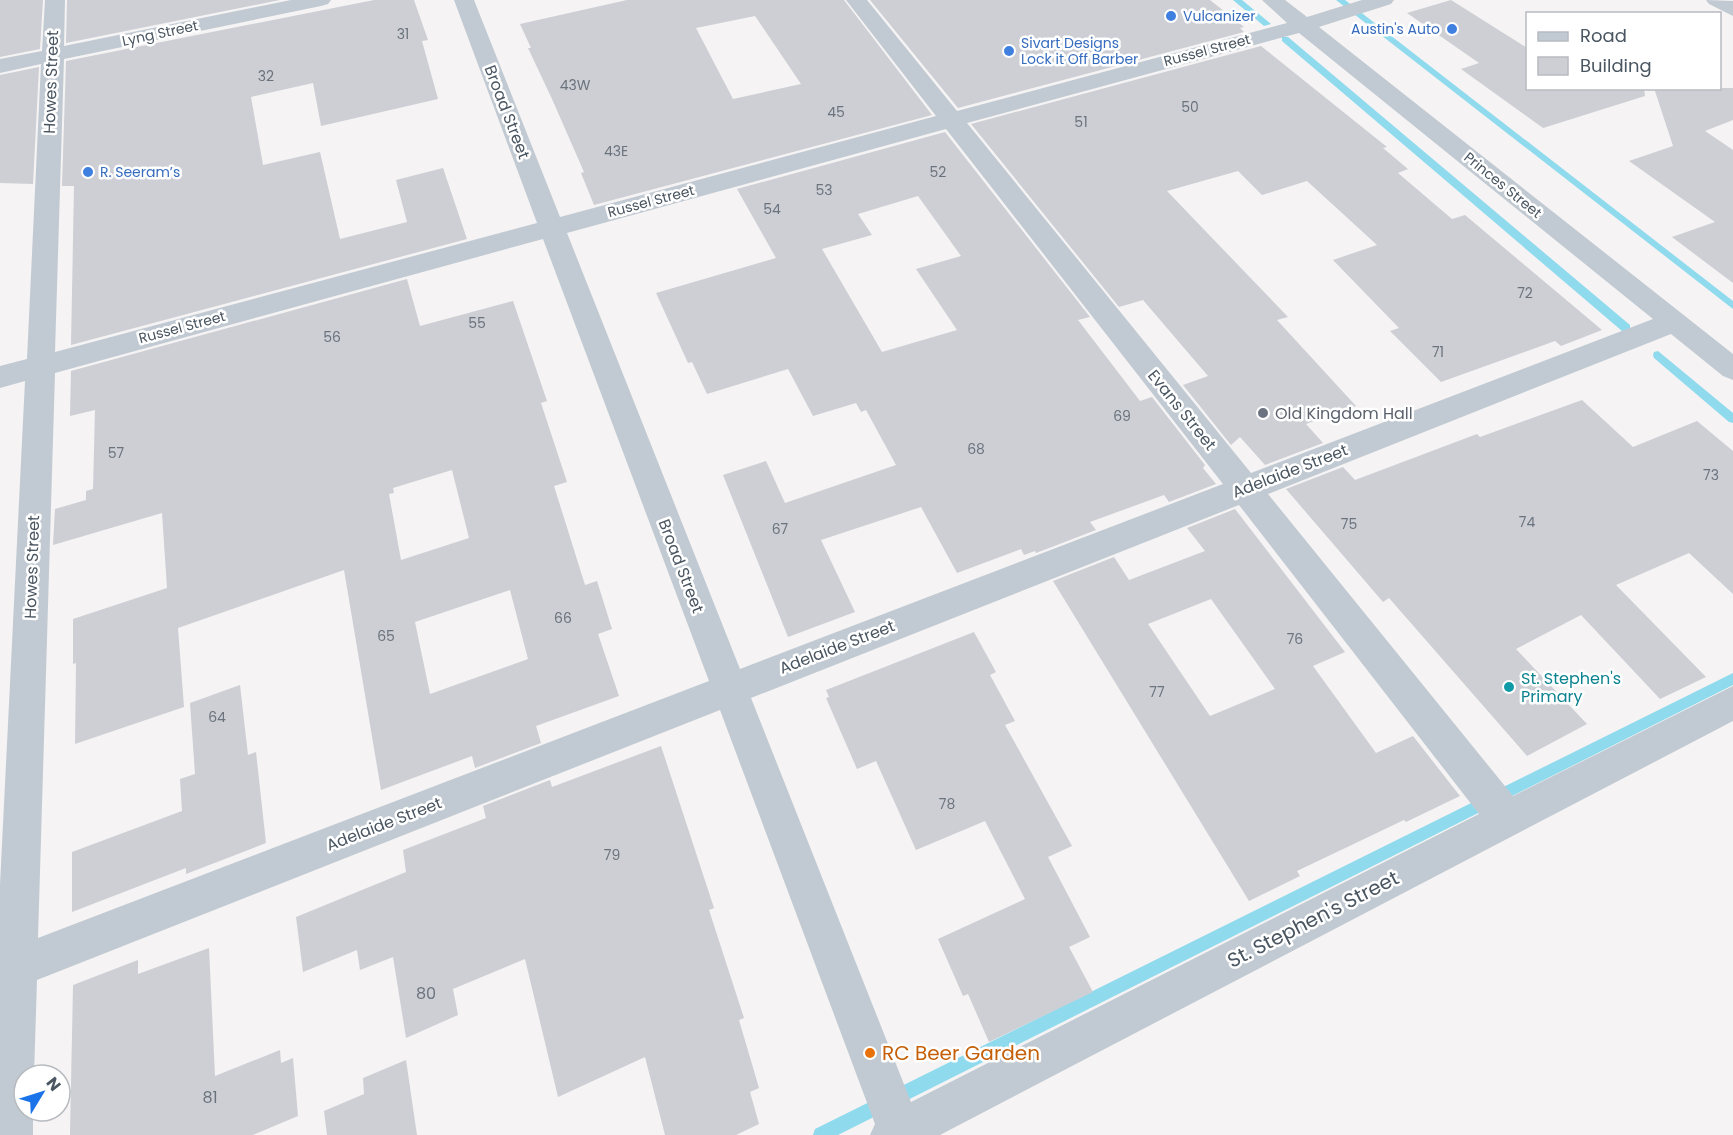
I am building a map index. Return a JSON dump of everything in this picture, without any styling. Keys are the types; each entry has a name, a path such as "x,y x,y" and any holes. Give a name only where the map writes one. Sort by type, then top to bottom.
{"street":[{"name":"Howes Street","path":"10,1135 8,970 55,0"},
{"name":"Lyng Street","path":"0,66 321,0"},
{"name":"Broad Street","path":"464,0 897,1133"},
{"name":"Evans Street","path":"856,0 1508,819"},
{"name":"Princes Street","path":"1272,0 1733,369"},
{"name":"Russel Street","path":"0,377 1303,25 1384,0"},
{"path":"1716,0 1733,10"},
{"name":"Adelaide Street","path":"8,970 1674,322"},
{"name":"St. Stephen's Street","path":"897,1133 1733,703"}],"building":[{"path":"0,0 43,0 40,49 0,57"},
{"path":"67,0 280,0 66,43"},
{"path":"374,0 414,0 428,40 422,41 438,99 321,126 313,83 251,97 263,165 320,152 340,239 407,222 396,180 443,168 467,239 71,345 74,186 62,186 66,61"},
{"path":"627,0 844,0 932,115 594,205 581,173 584,172 528,48 531,48 520,24","holes":["755,16 801,84 733,99 696,28"]},
{"path":"870,0 1210,0 1244,27 1240,28 1244,32 958,108"},
{"path":"1451,0 1526,47 1526,90 1644,90 1645,96 1543,128 1461,69 1479,63 1407,13"},
{"path":"1261,46 1387,147 1383,148 1408,169 1398,173 1452,219 1465,215 1602,330 1561,346 1555,341 1441,382 1390,331 1399,328 1333,260 1377,245 1307,181 1262,195 1238,171 1167,191 1288,317 1277,320 1356,406 1306,424 1323,443 1265,465 1240,437 1231,445 1183,385 1208,376 1143,300 1119,307 971,124"},
{"path":"39,67 33,184 0,183 0,75"},
{"path":"1733,88 1733,120 1705,131 1733,150 1733,283 1672,237 1715,222 1629,161 1673,146 1655,90"},
{"path":"945,132 1090,317 1078,320 1140,401 1152,397 1205,465 1203,468 1216,484 1169,502 1164,495 1090,522 1096,530 1036,553 1035,551 1024,555 1021,549 957,573 921,507 821,540 855,612 788,637 723,475 766,461 785,503 896,465 866,410 861,412 856,403 813,416 788,369 707,394 692,362 688,363 656,293 776,258 737,189","holes":["918,196 961,256 916,269 957,330 882,352 822,249 872,235 858,214"]},
{"path":"407,279 420,326 513,301 547,401 541,403 567,482 554,486 585,585 597,581 612,629 598,634 619,696 536,726 541,743 475,768 472,756 381,790 344,570 178,628 184,707 75,744 76,663 73,664 73,619 167,588 162,513 53,545 55,509 86,500 86,491 93,489 95,410 70,416 71,371","holes":["452,470 469,538 401,560 389,494 394,493 393,488","510,590 528,659 430,694 415,622"]},
{"path":"1582,400 1633,447 1697,421 1733,451 1733,594 1689,553 1616,585 1706,677 1660,699 1581,615 1516,649 1587,724 1527,756 1389,598 1383,602 1286,489 1343,467 1355,480 1477,434 1480,437"},
{"path":"1235,509 1345,652 1313,666 1376,753 1413,736 1460,796 1297,871 1300,876 1249,901 1053,581 1114,557 1129,580 1205,551 1187,528","holes":["1211,599 1275,689 1210,716 1148,624"]},
{"path":"974,632 996,672 990,675 1015,721 1005,725 1072,846 1048,857 1090,937 1069,947 1093,992 989,1042 968,994 963,996 938,939 1025,899 985,821 916,850 876,761 857,769 826,698 829,697 826,690"},
{"path":"240,685 248,755 256,752 266,843 186,874 186,868 72,912 72,852 182,811 180,779 195,774 190,703"},
{"path":"661,746 714,908 709,910 744,1018 739,1020 759,1088 750,1092 759,1124 736,1135 665,1135 645,1057 558,1097 525,959 453,989 458,1015 406,1038 393,957 360,970 357,950 303,972 296,917 406,872 403,850 486,818 483,806 550,780 552,787"},
{"path":"209,948 215,1076 280,1050 281,1063 293,1058 298,1116 253,1135 70,1135 73,985 138,960 138,974"},
{"path":"406,1060 417,1135 327,1135 324,1111 364,1094 363,1078"}],"waterway":[{"path":"1237,0 1267,24"},
{"path":"1340,0 1733,306"},
{"path":"1285,39 1626,328"},
{"path":"1658,355 1733,419"},
{"path":"821,1135 1733,679"}],"place":[{"name":"Vulcanizer","path":"1171,16"},
{"name":"Austin's Auto","path":"1452,29"},
{"name":"Sivart Designs Lock it Off Barber","path":"1009,51"},
{"name":"R. Seeram’s","path":"88,172"},
{"name":"Old Kingdom Hall","path":"1263,413"},
{"name":"St. Stephen's Primary","path":"1509,687"},
{"name":"RC Beer Garden","path":"870,1053"}]}
